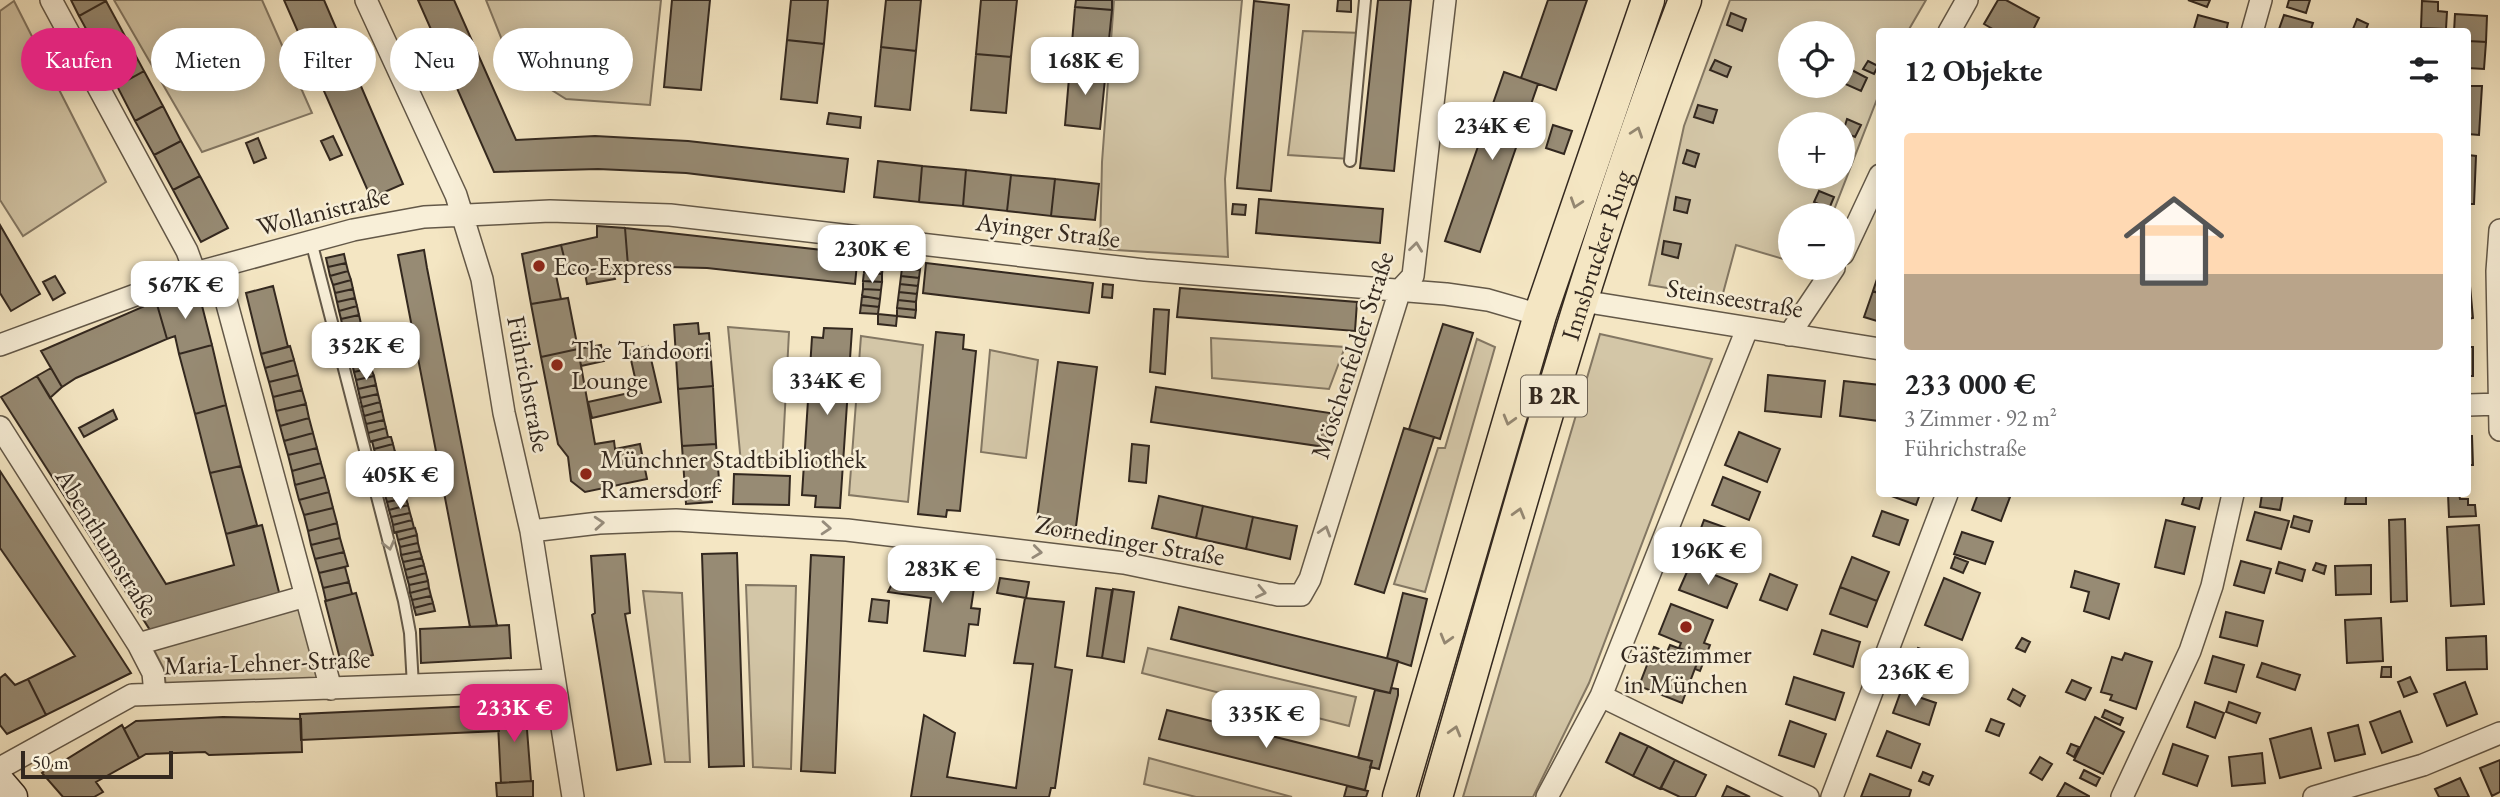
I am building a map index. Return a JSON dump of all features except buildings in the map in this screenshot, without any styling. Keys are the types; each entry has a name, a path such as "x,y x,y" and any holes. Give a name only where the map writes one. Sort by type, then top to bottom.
{"main road":[{"name":"Innsbrucker Ring","path":"1399,797 1540,315 1648,0"},
{"name":"Innsbrucker Ring","path":"1436,797 1582,301 1617,190 1685,0"},
{"path":"0,783 12,797"}],"street":[{"path":"51,0 187,251 195,273"},
{"name":"Führichstraße","path":"366,0 465,217 482,279 504,413 531,531 573,797"},
{"name":"Möschenfelder Straße","path":"1301,595 1310,579 1400,290 1413,276 1445,0"},
{"path":"1951,28 1967,0"},
{"path":"2253,28 2261,0"},
{"path":"1855,228 1876,184"},
{"name":"Ayinger Straße","path":"465,217 550,211 670,215 1145,270 1400,290 1488,300 1540,315"},
{"name":"Wollanistraße","path":"3,338 195,273 311,241 375,225 424,217 465,217"},
{"path":"2500,230 2497,271 2500,430"},
{"path":"216,267 331,689"},
{"path":"1790,335 1826,280"},
{"name":"Steinseestraße","path":"1582,301 1876,348"},
{"path":"1547,797 1601,696 1747,329"},
{"path":"2471,405 2499,404"},
{"name":"Abenthumstraße","path":"0,427 138,644 153,673 155,694"},
{"path":"1832,797 1946,497"},
{"path":"2122,797 2190,651 2212,586 2232,497"},
{"name":"Zornedinger Straße","path":"531,531 599,523 676,520 847,530 1124,563 1278,595 1301,595"},
{"path":"138,644 306,596"},
{"name":"Maria-Lehner-Straße","path":"0,768 132,695 554,680"},
{"path":"1601,696 1808,797"},
{"path":"2314,797 2423,765 2500,733"}],"lane":[{"path":"1350,162 1365,0"},
{"path":"311,241 404,601 410,633 413,685"}],"shaded area":[{"path":"114,0 262,0 279,38 279,91 302,91 312,113 202,152 167,91 265,91 265,28 151,28 151,64 137,40 137,28 130,28"},
{"path":"486,0 661,0 650,105 566,99 553,91 633,91 633,28 497,28"},
{"path":"1114,0 1242,0 1225,179 1228,257 1100,249 1102,162"},
{"path":"1730,0 1926,0 1910,28 1876,28 1876,102 1855,156 1855,112 1778,112 1778,189 1842,189 1837,203 1778,203 1778,257 1736,245 1722,297 1649,285 1684,126"},
{"path":"14,1 28,28 21,28 21,91 60,91 106,182 23,236 0,200 0,11"},
{"path":"1303,31 1363,33 1350,159 1288,155"},
{"path":"728,327 789,332 782,466 741,463"},
{"path":"1600,334 1712,359 1589,683 1533,797 1463,797"},
{"path":"861,336 923,345 908,502 849,495"},
{"path":"1211,338 1345,347 1329,389 1212,378"},
{"path":"1477,339 1495,347 1425,592 1394,584 1438,448 1445,448"},
{"path":"990,350 1038,360 1026,458 981,452"},
{"path":"746,585 796,586 791,769 753,767"},
{"path":"643,591 682,593 690,762 665,762"},
{"path":"300,603 322,683 166,687 164,669 152,646"},
{"path":"1148,648 1356,697 1349,726 1142,673"},
{"path":"1149,758 1292,797 1196,797 1144,784"}],"place":[{"name":"Eco-Express","path":"539,266"},
{"name":"The Tandoori Lounge","path":"557,365"},
{"name":"Münchner Stadtbibliothek Ramersdorf","path":"586,474"},
{"name":"Gästezimmer in München","path":"1686,627"}]}
